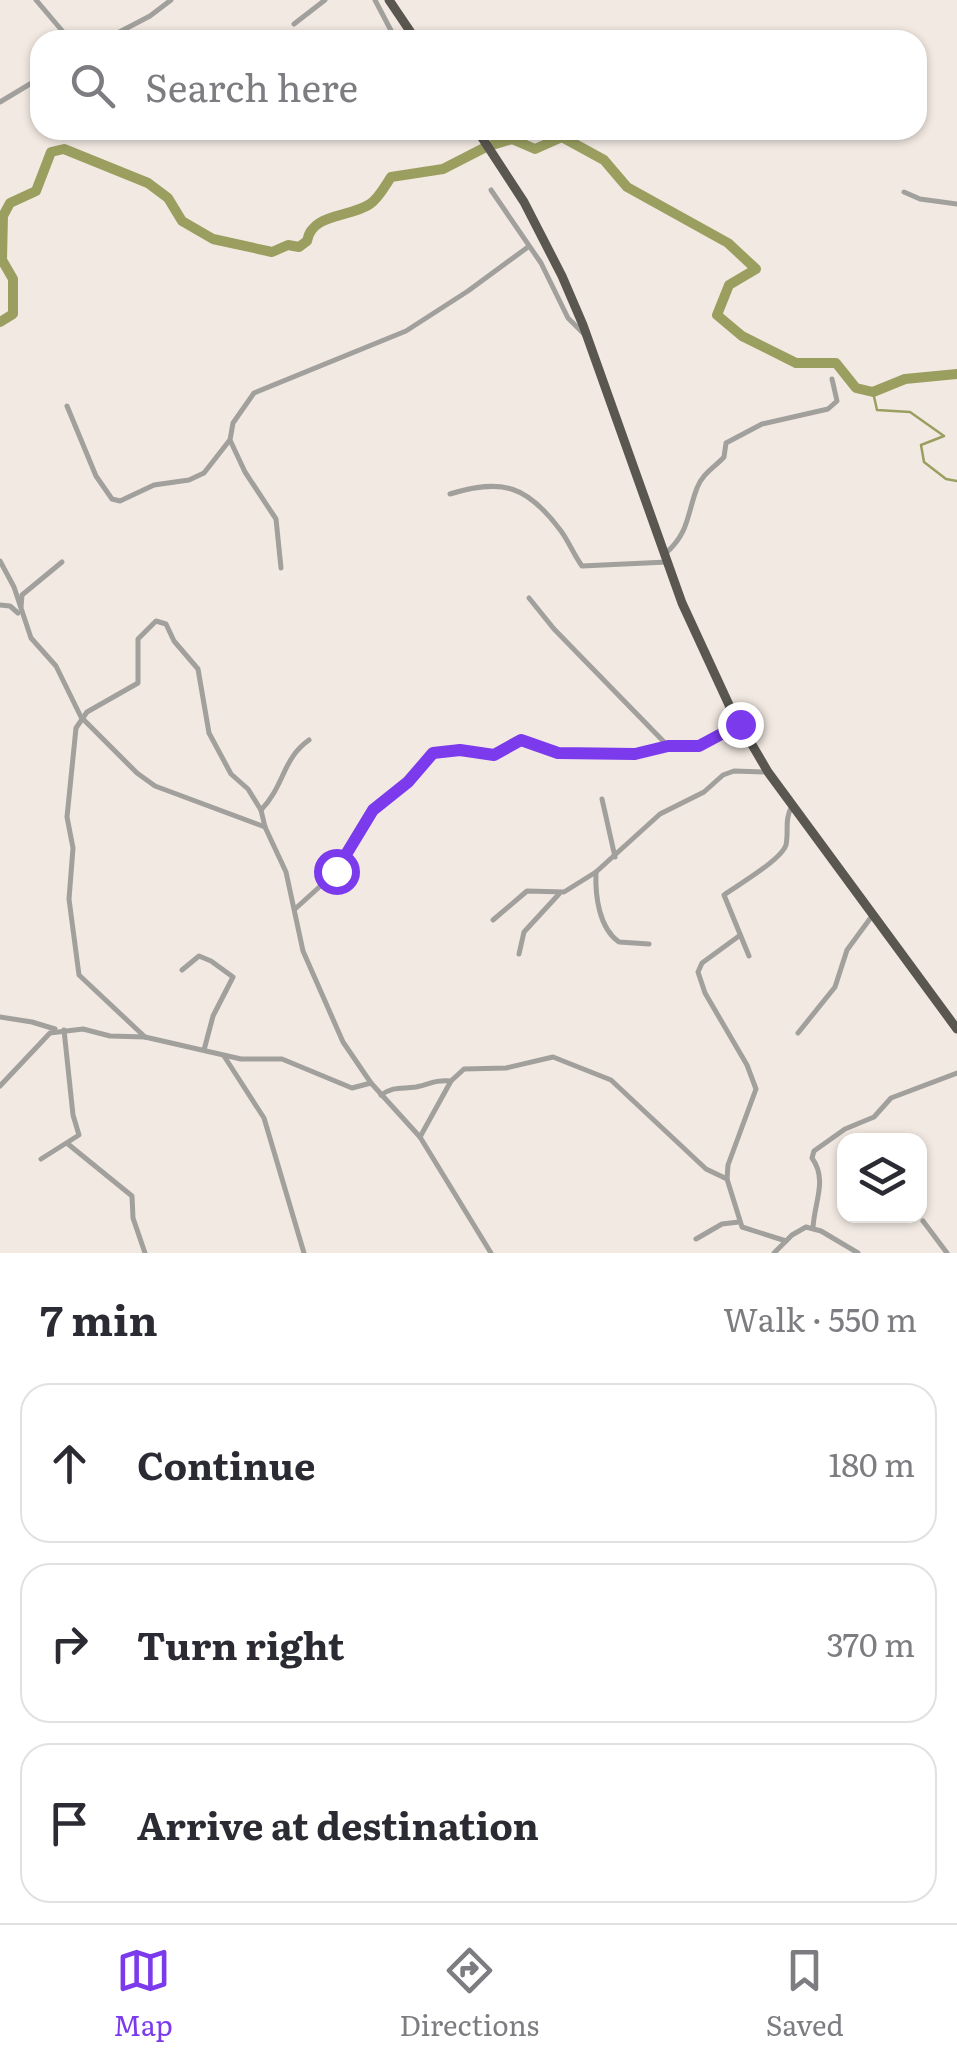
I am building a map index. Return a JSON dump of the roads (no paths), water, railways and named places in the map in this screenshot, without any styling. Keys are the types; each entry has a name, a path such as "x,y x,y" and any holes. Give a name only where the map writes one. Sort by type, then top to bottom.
{"highway":[{"path":"389,0 409,30"},
{"path":"482,140 543,236 587,336 682,603 740,724 792,806 957,1030"}],"street":[{"path":"36,0 62,30"},
{"path":"123,30 171,0"},
{"path":"294,24 324,0"},
{"path":"374,0 390,30"},
{"path":"0,102 30,84"},
{"path":"491,190 541,263 568,318 587,336"},
{"path":"904,192 920,199 957,204"},
{"path":"67,406 96,476 112,499 120,501 154,485 190,480 214,464 230,440 232,423 254,393 406,332 528,246"},
{"path":"450,494 479,485 502,484 519,491 559,528 582,566 665,559 685,532 696,488 724,456 726,443 775,420 828,408 836,401 832,379"},
{"path":"230,440 245,472 276,519 281,568"},
{"path":"0,561 14,587 30,638 56,666 81,716 137,773 156,786 265,828"},
{"path":"20,615 22,596 36,580 62,562"},
{"path":"529,598 668,746"},
{"path":"0,605 10,606 20,615"},
{"path":"145,1037 79,976 69,898 74,848 67,817 72,741 81,716 138,683 138,639 151,624 162,622 195,663 204,692 209,733 232,774 261,810 265,828 286,872 303,951 343,1042 371,1084 420,1137 491,1253"},
{"path":"295,909 336,871 373,810 408,782 433,753 460,750 494,755 521,740 571,754 635,754 668,746 699,746 740,724"},
{"path":"261,810 280,786 293,751 309,740"},
{"path":"519,954 524,932 558,894 596,872 660,814 704,792 722,775 734,771 768,772"},
{"path":"602,799 615,857"},
{"path":"749,956 724,895 781,854 786,842 786,818 792,806"},
{"path":"596,872 596,899 608,932 619,942 648,944"},
{"path":"492,920 527,891 558,894"},
{"path":"798,1033 834,987 847,950 872,916"},
{"path":"739,936 702,963 698,972 705,993 747,1065 756,1089 750,1113 730,1155 727,1180 739,1222 752,1232 786,1241"},
{"path":"182,970 200,956 232,978 213,1016 204,1050"},
{"path":"0,1018 61,1030 145,1037 224,1056 282,1059 352,1088 371,1084"},
{"path":"0,1086 47,1036 61,1030"},
{"path":"41,1159 79,1136 61,1030"},
{"path":"224,1056 264,1118 303,1251 294,1253"},
{"path":"420,1137 451,1081 464,1069 506,1068 553,1056 611,1080 706,1170 727,1180"},
{"path":"812,1228 821,1189 818,1166 812,1158 814,1152 845,1130 874,1117 891,1098 957,1074"},
{"path":"381,1095 398,1086 451,1081"},
{"path":"67,1144 132,1196 134,1220 145,1253"},
{"path":"696,1239 722,1224 739,1222"},
{"path":"924,1223 947,1253"},
{"path":"774,1253 799,1230 812,1228 858,1253"}],"waterway":[{"path":"492,145 509,140"},
{"path":"514,140 535,149 555,140"},
{"path":"567,140 604,160 627,187 728,243 756,269 729,285 717,315 742,336 796,363 836,363 856,388 873,392 905,379 957,374"},
{"path":"0,322 13,314 13,279 2,260 3,216 10,203 36,191 51,152 64,149 148,183 168,198 182,221 213,239 272,252 288,245 299,247 316,225 370,204 391,177 443,169 484,148"},
{"path":"873,392 877,410 910,412 944,436 921,445 924,462 946,479 957,481"}]}
